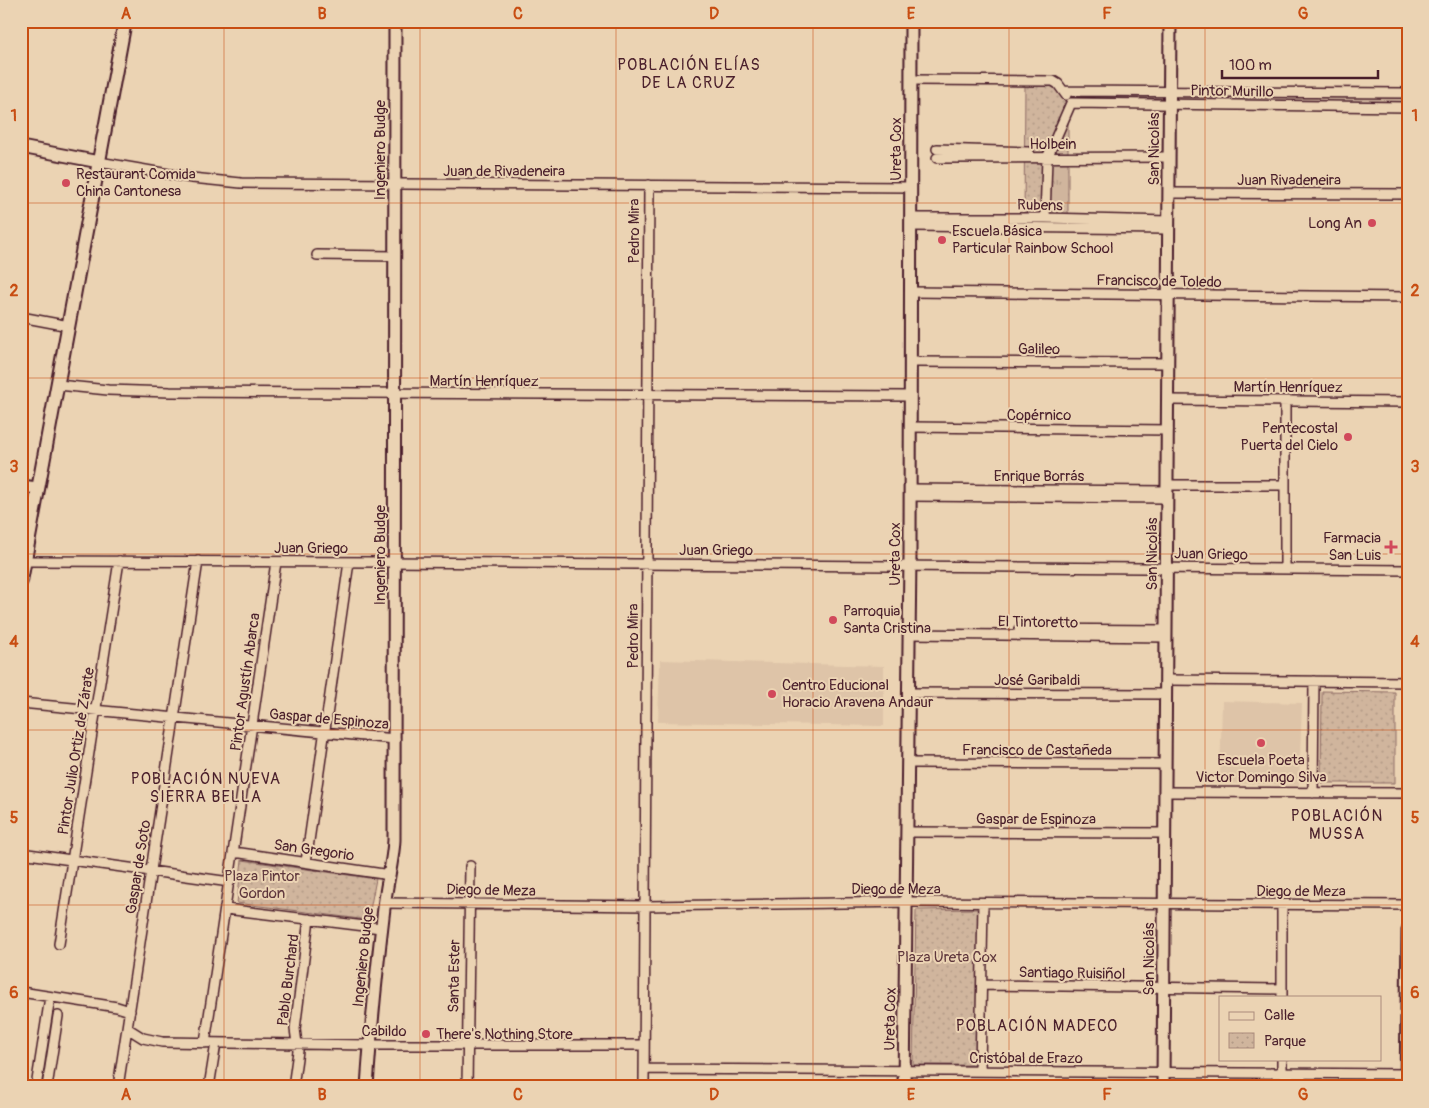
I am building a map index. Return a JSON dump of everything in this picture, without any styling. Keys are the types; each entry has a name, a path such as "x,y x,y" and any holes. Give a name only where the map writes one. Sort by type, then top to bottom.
{"main road":[{"path":"21,581 125,21"}],"street":[{"name":"Ingeniero Budge","path":"367,1087 381,928 394,840 395,21"},
{"name":"Ureta Cox","path":"904,1087 910,566 912,21"},
{"name":"San Nicolás","path":"1163,1087 1170,21"},
{"name":"Pintor Murillo","path":"911,80 1052,81 1058,84 1063,91 1408,93"},
{"path":"1045,218 1048,156 1071,103 1063,91"},
{"name":"Pintor Murillo","path":"1071,103 1408,107"},
{"path":"21,147 100,162"},
{"name":"Holbein","path":"937,154 1169,157"},
{"name":"Juan de Rivadeneira","path":"100,162 223,182 911,187"},
{"name":"Pedro Mira","path":"644,1087 648,185"},
{"name":"Juan Rivadeneira","path":"1169,193 1408,194"},
{"name":"Rubens","path":"911,222 1045,218 1168,225"},
{"name":"Rubens","path":"911,222 1168,225"},
{"path":"317,255 395,256"},
{"name":"Francisco de Toledo","path":"911,292 1408,297"},
{"path":"21,317 69,326"},
{"name":"Galileo","path":"910,362 1168,363"},
{"name":"Martín Henríquez","path":"58,385 139,392 910,396"},
{"name":"Martín Henríquez","path":"1168,400 1408,402"},
{"path":"1285,401 1285,569"},
{"name":"Copérnico","path":"910,427 1168,430"},
{"name":"Enrique Borrás","path":"910,493 1167,492 1285,485"},
{"path":"21,486 38,488"},
{"name":"Juan Griego","path":"24,561 1408,570"},
{"name":"Pintor Julio Ortiz de Zárate","path":"59,944 119,561"},
{"name":"Gaspar de Soto","path":"118,1087 198,561"},
{"name":"Pintor Agustín Abarca","path":"205,1043 276,562"},
{"path":"306,862 349,562"},
{"name":"El Tintoretto","path":"909,631 1166,633"},
{"path":"1166,680 1408,682"},
{"path":"1313,793 1314,681"},
{"name":"José Garibaldi","path":"908,693 1166,694"},
{"name":"Gaspar de Espinoza","path":"21,703 395,739"},
{"name":"Francisco de Castañeda","path":"908,763 1165,764"},
{"path":"1165,792 1408,793"},
{"name":"Gaspar de Espinoza","path":"907,832 1165,833"},
{"name":"San Gregorio","path":"234,852 390,875"},
{"path":"21,854 230,882"},
{"name":"Santa Ester","path":"467,1087 470,866"},
{"name":"Diego de Meza","path":"384,903 645,906 906,902 1408,906"},
{"path":"980,1071 983,903"},
{"path":"1282,905 1282,993"},
{"path":"226,909 381,928"},
{"name":"Pablo Burchard","path":"293,1087 298,1056 294,1029 309,919"},
{"path":"1406,1087 1408,930"},
{"name":"Santiago Ruisiñol","path":"982,985 1164,988 1282,993"},
{"path":"21,992 130,1011"},
{"path":"36,1087 50,997"},
{"path":"47,1087 58,1016"},
{"name":"Cabildo","path":"127,1028 143,1038 155,1042 370,1045 644,1045"},
{"path":"43,1036 54,1038"},
{"path":"210,1087 216,1043"},
{"path":"1282,1060 1282,1073"},
{"name":"Cristóbal de Erazo","path":"644,1069 1407,1074"}],"shaded area":[{"name":"Centro Educional Horacio Aravena Andaur","path":"660,660 884,666 884,726 658,722"},
{"name":"Escuela Poeta Victor Domingo Silva","path":"1222,701 1302,703 1299,785 1220,783"}],"green space":[{"path":"1025,84 1055,85 1069,104 1044,155 1044,216 1024,216"},
{"path":"1072,95 1408,95 1408,102 1073,101"},
{"path":"1068,116 1068,153 1051,153"},
{"path":"1051,161 1068,161 1068,217 1050,217"},
{"path":"1322,691 1395,692 1395,783 1321,783"},
{"name":"Plaza Pintor Gordon","path":"242,860 376,879 368,920 237,903"},
{"name":"Plaza Ureta Cox","path":"979,909 977,1065 913,1065 916,910"}],"place":[{"name":"Restaurant Comida China Cantonesa","path":"66,183"},
{"name":"Long An","path":"1372,223"},
{"name":"Escuela Básica Particular Rainbow School","path":"942,240"},
{"name":"Pentecostal Puerta del Cielo","path":"1348,437"},
{"name":"Farmacia San Luis","path":"1391,547"},
{"name":"Parroquia Santa Cristina","path":"833,620"},
{"name":"Centro Educional Horacio Aravena Andaur","path":"772,694"},
{"name":"Escuela Poeta Victor Domingo Silva","path":"1261,743"},
{"name":"There's Nothing Store","path":"426,1034"}],"district":[{"name":"POBLACIÓN ELÍAS DE LA CRUZ","path":"689,73"},
{"name":"POBLACIÓN NUEVA SIERRA BELLA","path":"206,787"},
{"name":"POBLACIÓN MUSSA","path":"1337,824"},
{"name":"POBLACIÓN MADECO","path":"1037,1025"}]}
